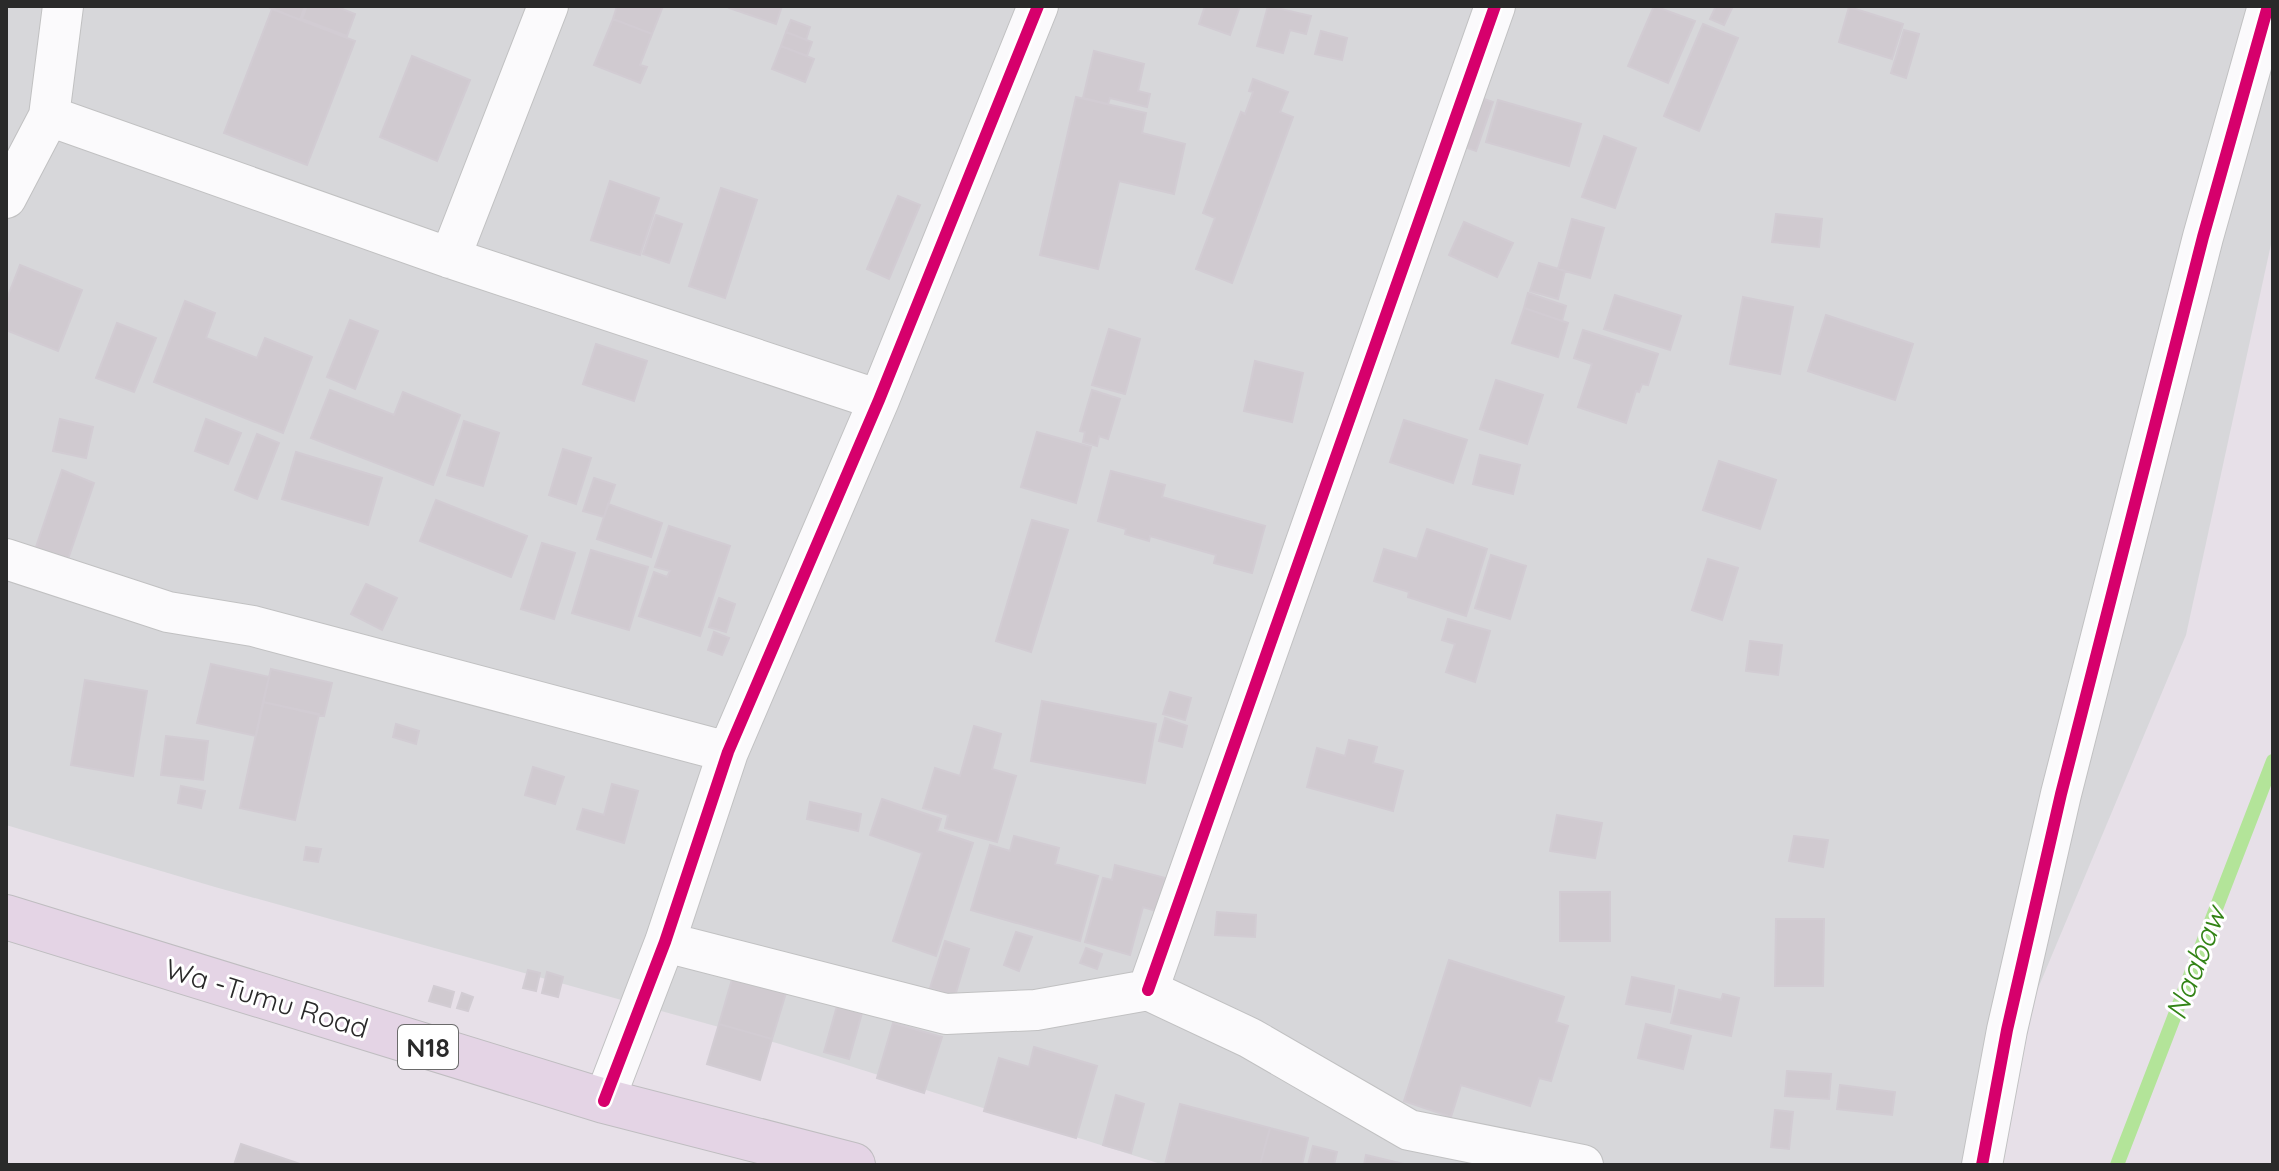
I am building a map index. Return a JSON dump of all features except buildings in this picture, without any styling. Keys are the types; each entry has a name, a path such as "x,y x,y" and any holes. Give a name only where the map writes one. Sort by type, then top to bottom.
{"highway":[{"name":"Wa -Tumu Road","path":"6,917 604,1101 853,1165"}],"street":[{"path":"6,198 49,116 63,6"},
{"path":"450,258 548,6"},
{"path":"604,1101 665,942 728,752 879,400 1038,6"},
{"path":"1148,990 1495,6"},
{"path":"1982,1165 2007,1030 2061,794 2203,237 2268,6"},
{"path":"49,116 450,258 879,400"},
{"path":"6,559 168,612 253,626 728,752"},
{"path":"665,942 946,1014 1036,1010 1148,990 1250,1038 1409,1130 1583,1165"}],"shaded area":[{"path":"6,6 2273,6 2273,235 2186,635 1964,1165 1164,1165 780,1044 215,887 6,825"}],"waterway":[{"name":"Naabaw","path":"2117,1165 2273,761"}],"cycle path":[{"path":"604,1101 665,942 728,752 879,400 1038,6"},
{"path":"1148,990 1495,6"},
{"path":"1982,1165 2007,1030 2061,794 2203,237 2268,6"}]}
